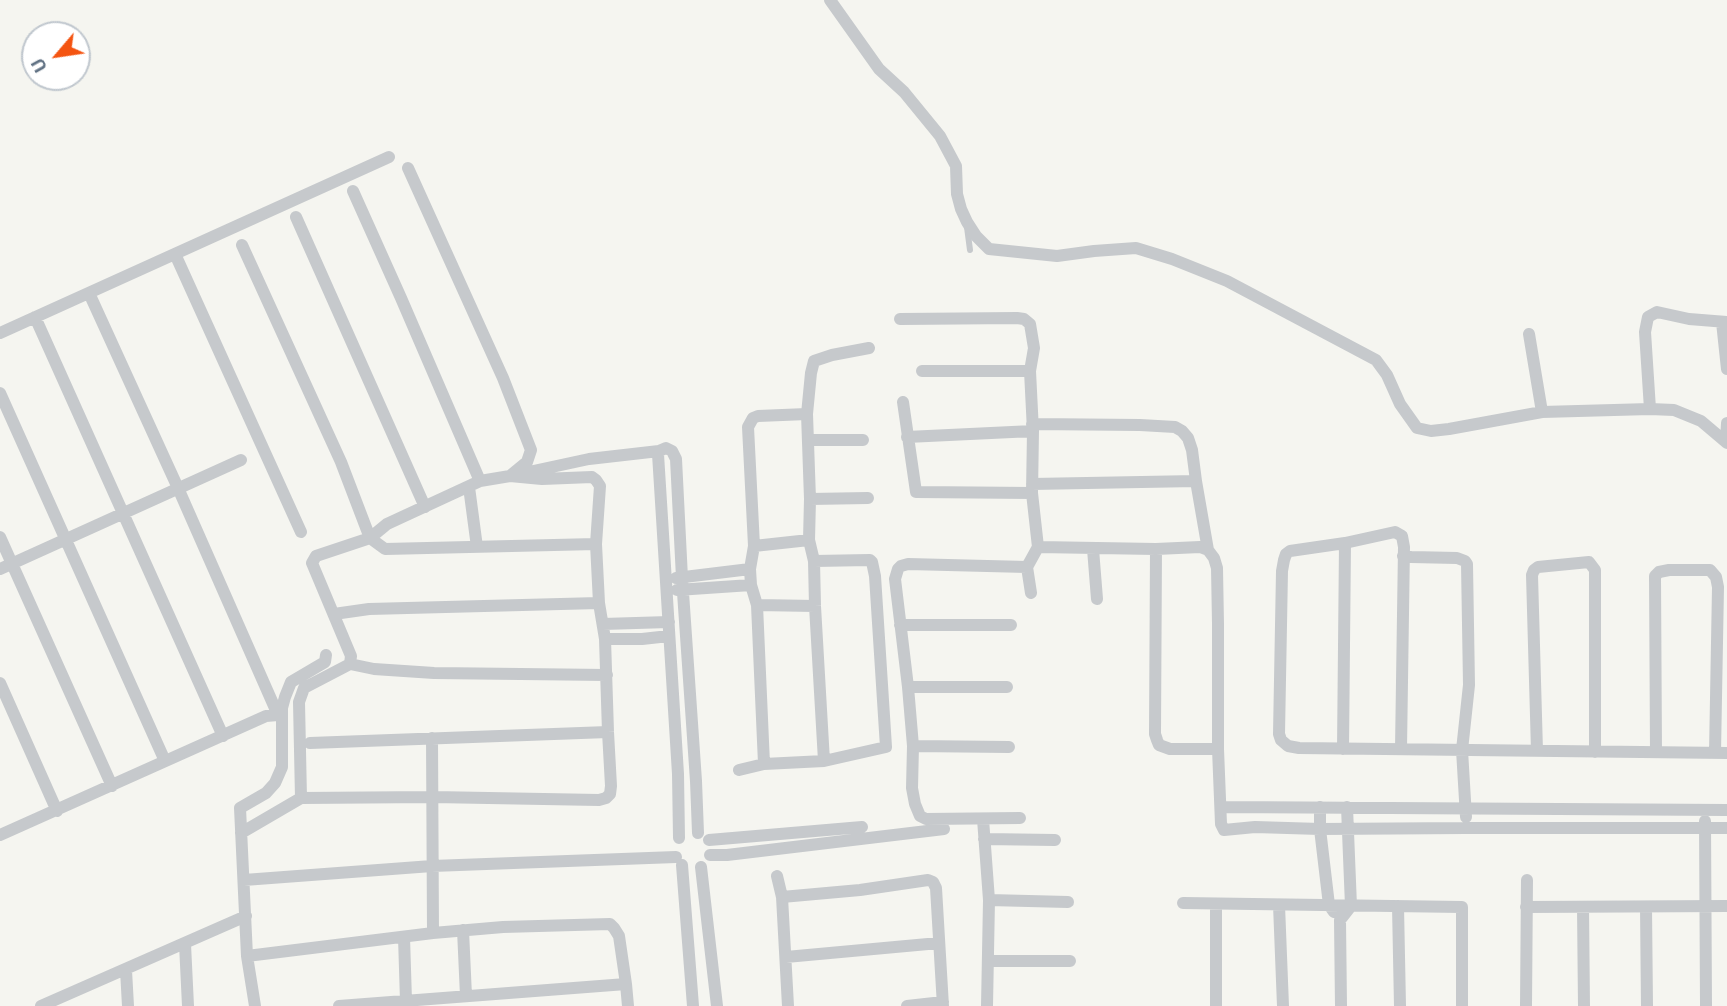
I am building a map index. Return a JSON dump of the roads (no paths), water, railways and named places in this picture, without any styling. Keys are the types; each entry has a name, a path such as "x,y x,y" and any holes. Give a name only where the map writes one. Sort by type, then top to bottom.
{"street":[{"path":"830,0 879,69 904,92 940,136 956,166 958,202 976,236 989,249 1057,256 1136,248 1227,281 1376,360 1387,375 1400,404 1417,428 1431,431 1449,429 1542,412 1674,410 1701,421 1726,442"},
{"path":"0,333 389,157"},
{"path":"408,168 503,378 531,450 527,462 510,476"},
{"path":"353,191 401,298 474,484 477,547"},
{"path":"296,218 425,507"},
{"path":"242,245 341,462 370,538 385,549 596,544"},
{"path":"175,254 301,532"},
{"path":"89,293 280,715"},
{"path":"1650,409 1645,332 1648,317 1657,312 1689,319 1725,322 1727,369"},
{"path":"35,317 223,736"},
{"path":"900,319 1017,318 1030,324 1034,348 1030,372 1032,489 1038,547 1027,567 1031,593"},
{"path":"1529,334 1542,412"},
{"path":"824,761 814,561 809,540 807,414 814,361 869,348"},
{"path":"922,371 1030,372"},
{"path":"0,393 165,761"},
{"path":"903,402 916,492 1196,481"},
{"path":"764,764 757,604 751,586 750,569 754,546 749,424 758,416 807,414"},
{"path":"1726,442 1727,423"},
{"path":"907,437 1032,427 1140,425 1175,427 1188,438 1208,550 1214,558 1217,576 1218,749 1222,829 1727,828"},
{"path":"809,440 863,440"},
{"path":"244,880 432,866 679,861 691,869 701,867 707,862 711,848 703,836 696,780 676,459 669,449 589,459 474,484 387,524 370,538 316,555 312,563 351,656 350,664"},
{"path":"659,451 678,774 679,838 675,847 679,861 693,1006"},
{"path":"6,566 241,460"},
{"path":"241,834 301,798 599,800 610,794 605,639 599,603 596,544 600,486 592,477 542,479 510,476"},
{"path":"810,499 868,498"},
{"path":"1401,749 1402,536 1395,532 1290,551 1283,560 1279,734 1288,746 1299,748 1721,753 1718,587 1710,570 1669,570 1659,572 1655,576 1656,752"},
{"path":"0,537 6,566 112,786"},
{"path":"754,546 809,540"},
{"path":"1343,749 1345,543"},
{"path":"1038,547 1200,547 1208,550"},
{"path":"1093,549 1097,598"},
{"path":"1156,549 1155,734 1159,745 1170,749 1218,749"},
{"path":"1403,556 1457,558 1467,564 1469,685 1462,750 1465,828"},
{"path":"739,770 764,764 824,761 886,747 872,562 870,559 814,561"},
{"path":"1537,751 1534,570 1538,567 1589,562 1595,570 1595,752"},
{"path":"1020,818 920,816 912,788 908,687 895,579 901,566 912,564 1027,567"},
{"path":"682,584 750,569"},
{"path":"666,583 751,586"},
{"path":"334,614 369,609 599,603"},
{"path":"757,604 815,606"},
{"path":"603,624 668,622"},
{"path":"900,625 1011,625"},
{"path":"605,639 669,636"},
{"path":"255,1006 247,956 240,807 266,793 275,783 282,767 280,715 291,682 325,662 326,654"},
{"path":"301,798 299,702 304,688 350,664 374,669 434,673 607,675"},
{"path":"0,683 57,811"},
{"path":"908,687 1007,687"},
{"path":"0,835 266,716 280,715"},
{"path":"310,743 608,732"},
{"path":"432,738 433,933"},
{"path":"912,746 1009,747"},
{"path":"1221,807 1727,810"},
{"path":"1320,807 1329,905 1340,920 1341,1006"},
{"path":"1340,920 1351,906 1347,807"},
{"path":"1706,810 1706,1006"},
{"path":"982,819 989,900 986,1006"},
{"path":"679,838 688,833 703,836 862,827"},
{"path":"710,855 944,829"},
{"path":"984,839 1055,839"},
{"path":"701,867 717,1006"},
{"path":"777,876 782,897 788,1006"},
{"path":"782,897 928,880 933,882 936,888 943,1004 907,1006"},
{"path":"1526,1006 1527,880"},
{"path":"989,900 1068,902"},
{"path":"1183,903 1462,907 1462,1006"},
{"path":"1216,904 1216,1006"},
{"path":"1279,905 1283,1006"},
{"path":"1398,906 1400,1006"},
{"path":"1526,907 1727,906"},
{"path":"1583,907 1584,1006"},
{"path":"1646,907 1647,1006"},
{"path":"41,1006 65,1001 126,970 246,916"},
{"path":"247,956 503,926 610,925 619,936 628,1006"},
{"path":"463,930 466,996"},
{"path":"404,937 406,1001"},
{"path":"786,957 939,943"},
{"path":"185,944 188,1006"},
{"path":"988,961 1070,961"},
{"path":"126,970 128,1006"},
{"path":"339,1006 406,1001 438,1002 466,996 626,984"}],"lane":[{"path":"967,222 970,250"}]}
